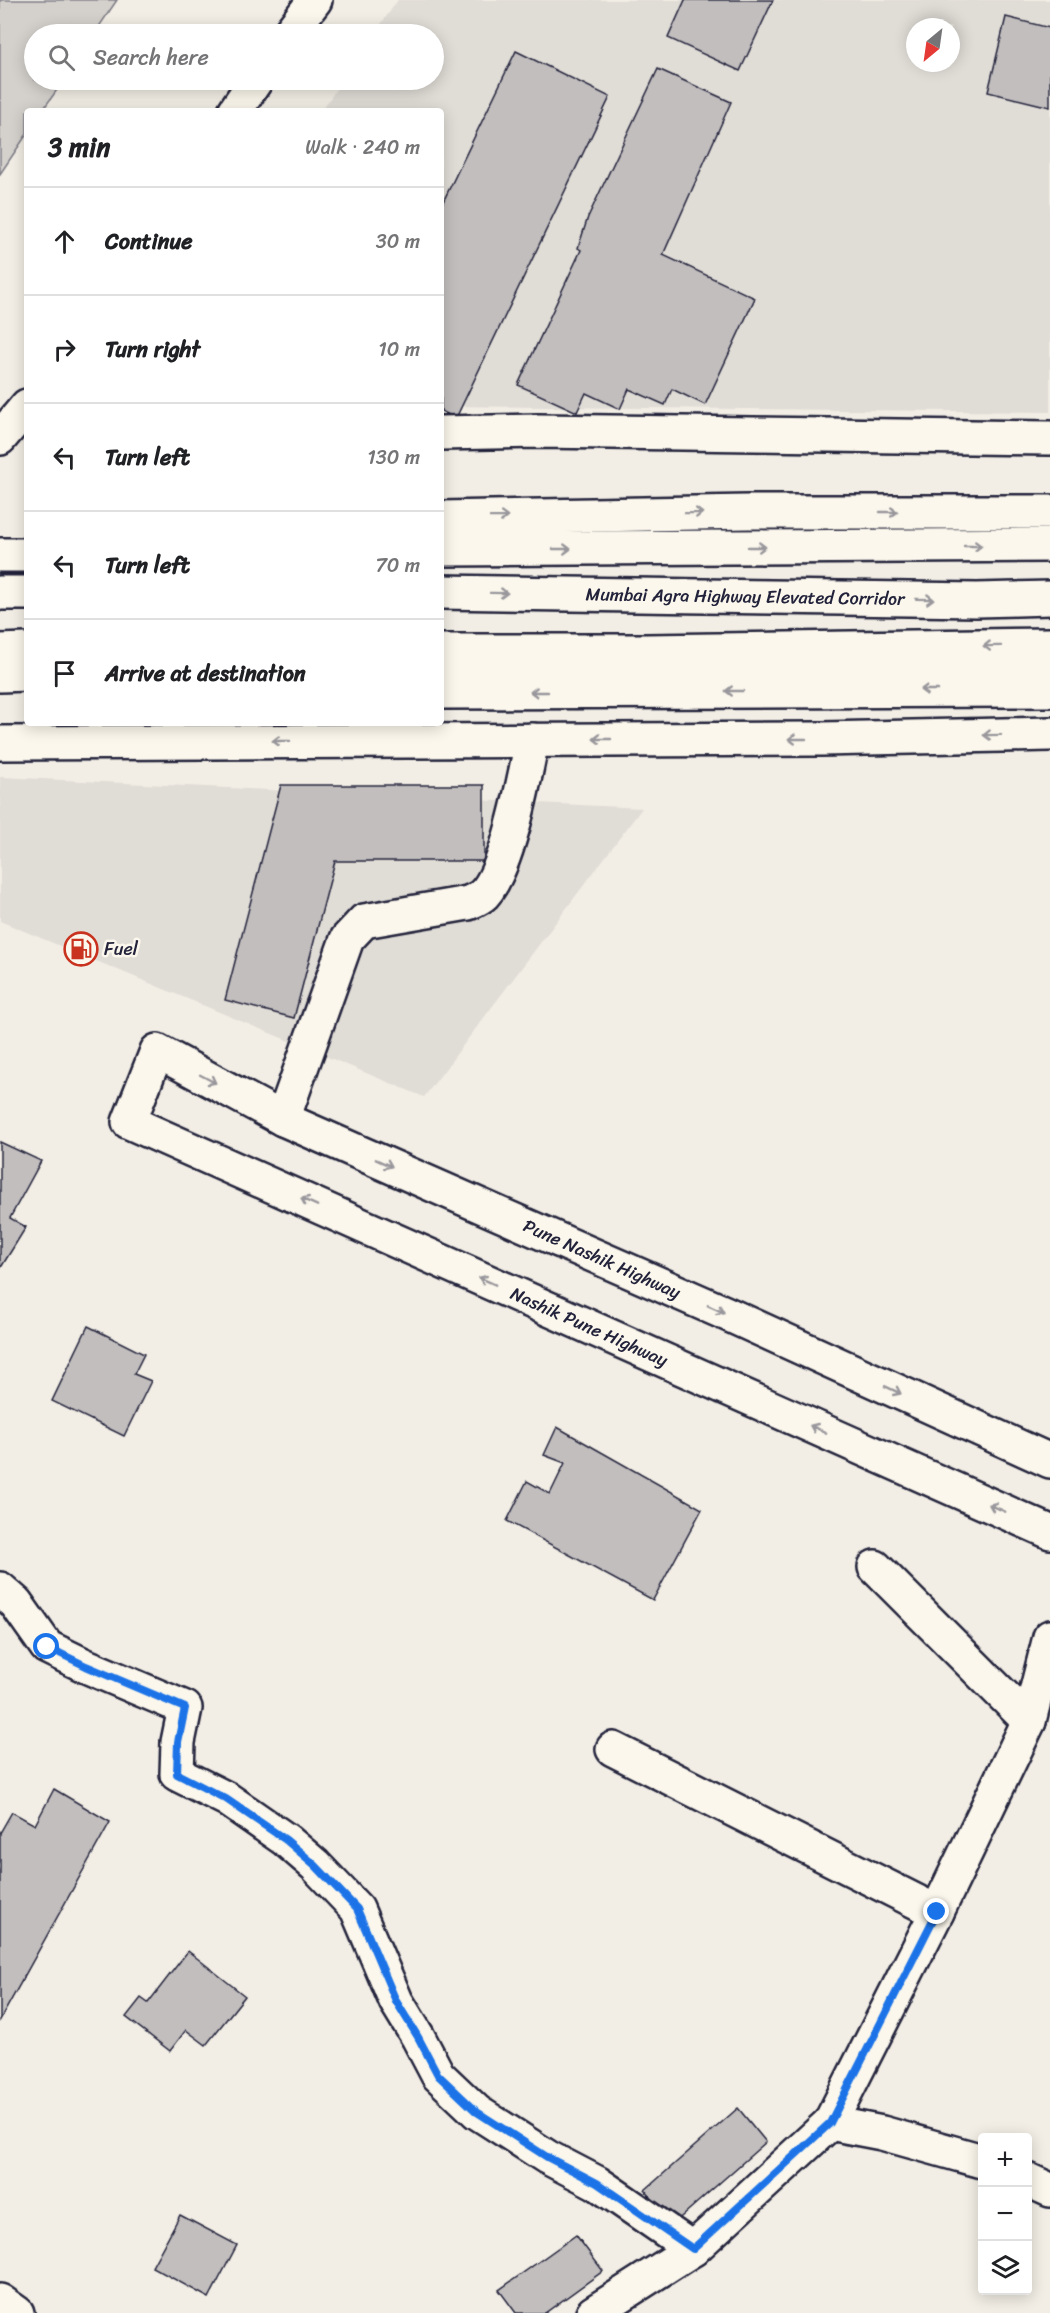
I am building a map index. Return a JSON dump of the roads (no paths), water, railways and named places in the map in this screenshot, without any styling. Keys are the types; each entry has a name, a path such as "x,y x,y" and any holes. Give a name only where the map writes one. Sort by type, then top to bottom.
{"main road":[{"path":"297,24 315,0"},
{"path":"237,108 249,90"},
{"path":"0,439 24,410"},
{"path":"444,433 538,431 1050,438"},
{"path":"0,439 24,441"},
{"path":"444,518 759,512 1050,512"},
{"path":"444,549 1050,545"},
{"path":"0,555 24,555"},
{"name":"Mumbai Agra Highway Elevated Corridor","path":"444,592 976,600 1050,598"},
{"path":"0,593 24,593"},
{"path":"444,651 646,651 1050,645"},
{"path":"0,651 24,650"},
{"path":"444,671 1050,668"},
{"path":"0,675 24,674"},
{"path":"444,692 1050,690"},
{"path":"0,743 810,739 1050,734"},
{"path":"283,1119 347,939 364,921 468,903 483,895 496,877 521,796 532,740"},
{"name":"Pune Nashik Highway","path":"129,1122 157,1051 283,1119 714,1308 1050,1461"},
{"name":"Nashik Pune Highway","path":"129,1122 1050,1532"},
{"path":"875,1568 1029,1721"},
{"path":"0,1589 16,1603 47,1647 185,1708 178,1742 177,1774 226,1799 286,1840 315,1865 357,1909 396,2001 438,2075 477,2112 547,2157 597,2183 693,2249"},
{"path":"593,2313 693,2249 830,2123 937,1912 1029,1721 1048,1662"},
{"path":"613,1749 937,1912"},
{"path":"830,2123 882,2133 978,2159"},
{"path":"1032,2182 1050,2190"},
{"path":"0,2301 17,2313"}],"place":[{"name":"Fuel","path":"81,949"}]}
